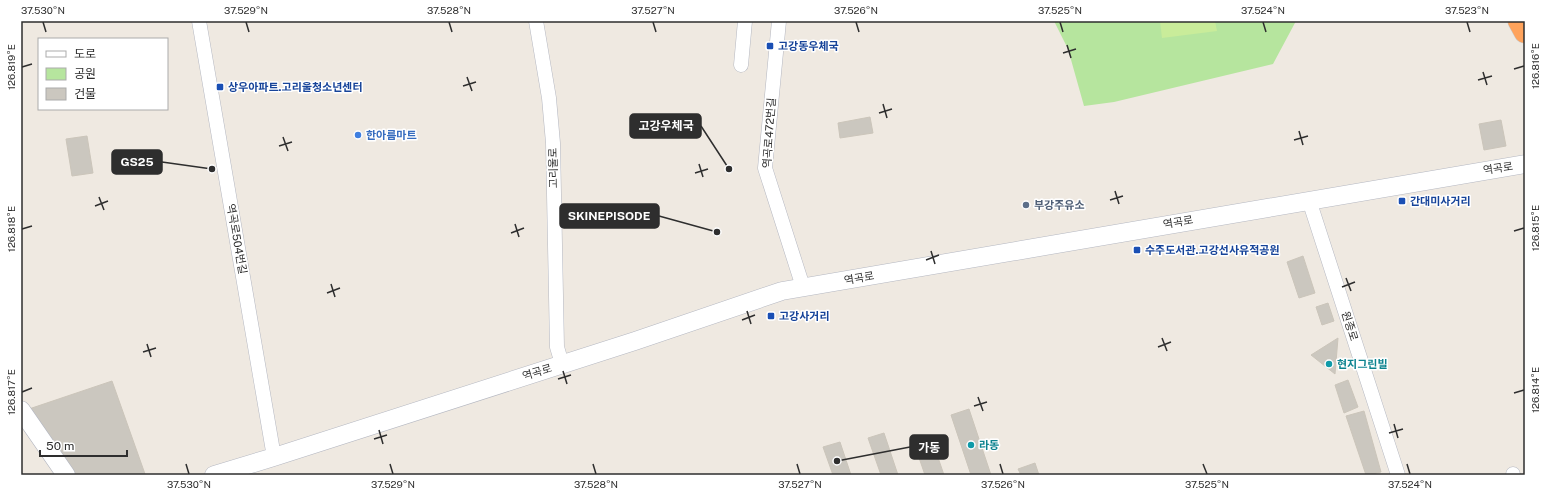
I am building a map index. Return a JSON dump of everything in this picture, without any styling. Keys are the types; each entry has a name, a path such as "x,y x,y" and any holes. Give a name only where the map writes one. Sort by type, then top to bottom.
{"highway":[{"path":"1519,21 1525,32"}],"street":[{"name":"역곡로504번길","path":"199,21 274,457"},
{"name":"고리울로","path":"536,21 550,105 557,347 562,364"},
{"path":"741,65 745,21"},
{"name":"역곡로472번길","path":"779,21 765,168 804,287"},
{"name":"역곡로","path":"214,475 635,342 782,291 1525,164"},
{"name":"원종로","path":"1309,200 1398,475"},
{"path":"21,410 66,475"}],"green space":[{"path":"1054,21 1296,21 1273,64 1114,102 1084,106 1068,49"},
{"path":"1160,21 1215,21 1217,31 1162,38"}],"building":[{"path":"870,117 873,133 840,138 838,123"},
{"path":"1501,120 1506,146 1484,150 1479,124"},
{"path":"87,136 93,173 72,176 66,139"},
{"path":"1303,256 1315,293 1299,298 1287,262"},
{"path":"1328,303 1334,321 1322,325 1316,307"},
{"name":"현지그린빌","path":"1338,338 1335,374 1311,355"},
{"path":"1348,380 1358,407 1344,413 1335,385"},
{"path":"112,381 145,474 70,475 26,410"},
{"name":"라동","path":"969,409 991,475 971,475 951,415"},
{"path":"1364,411 1381,472 1368,475 1366,475 1346,416"},
{"path":"884,433 898,475 881,475 868,438"},
{"path":"840,442 851,475 833,475 823,447"},
{"path":"933,443 944,475 925,475 916,449"},
{"path":"1035,463 1039,475 1021,475 1018,469"}],"place":[{"name":"고강동우체국","path":"770,46"},
{"name":"상우아파트.고리울청소년센터","path":"220,87"},
{"name":"한아름마트","path":"358,135"},
{"name":"GS25","path":"212,169"},
{"name":"고강우체국","path":"729,169"},
{"name":"간대미사거리","path":"1402,201"},
{"name":"부강주유소","path":"1026,205"},
{"name":"SKINEPISODE","path":"717,232"},
{"name":"수주도서관.고강선사유적공원","path":"1137,250"},
{"name":"고강사거리","path":"771,316"},
{"name":"현지그린빌","path":"1329,364"},
{"name":"라동","path":"971,445"},
{"name":"가동","path":"837,461"}]}
